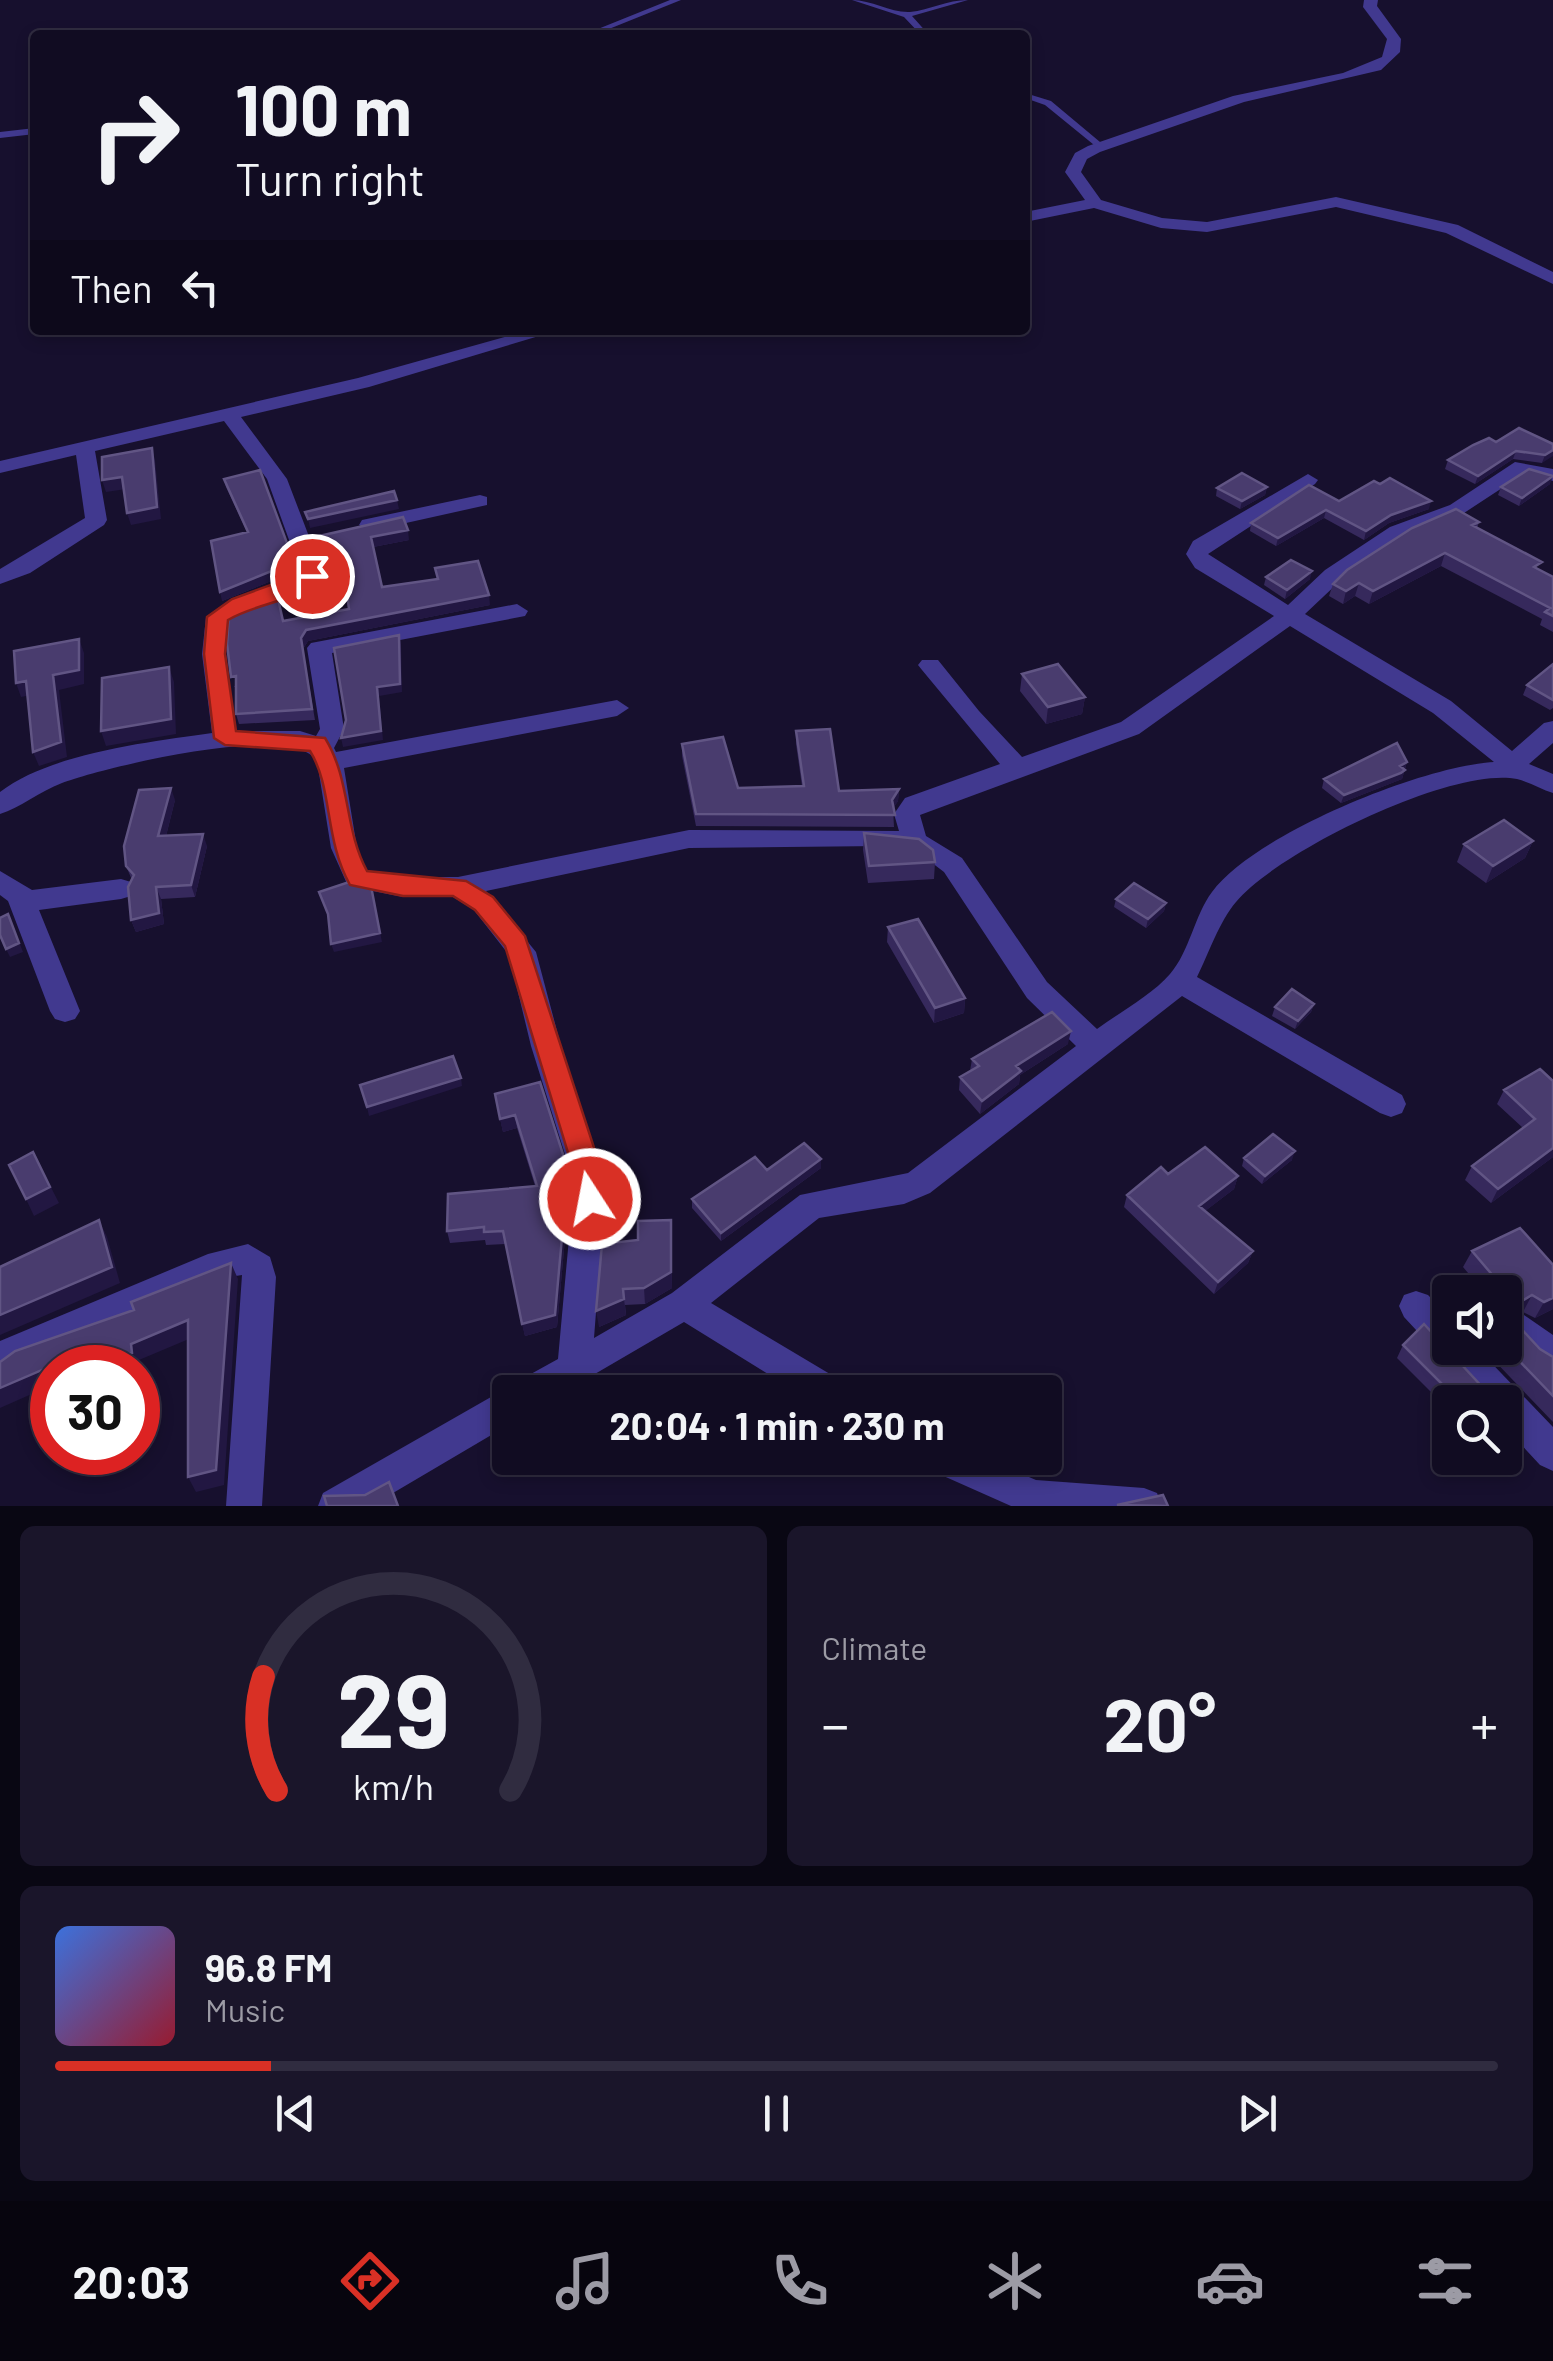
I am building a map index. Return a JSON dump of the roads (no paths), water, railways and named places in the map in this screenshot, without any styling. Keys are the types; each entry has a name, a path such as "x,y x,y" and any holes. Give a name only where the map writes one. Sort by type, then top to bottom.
{"street":[{"path":"1095,203 1073,172 1073,165 1102,147 1254,96 1323,82 1385,62 1393,54 1394,40 1389,26 1370,7 1371,0"},
{"path":"1030,215 1095,203 1186,228 1308,204 1366,206 1452,229 1553,279"},
{"path":"0,468 362,383 532,335"},
{"path":"225,738 214,654 218,617 239,604 309,580 312,573 310,538 277,480 229,414"},
{"path":"0,576 22,568 96,520 84,449"},
{"path":"915,842 907,814 914,804 1130,728 1292,613 1333,575 1398,532 1456,509 1522,466 1553,475"},
{"path":"1308,480 1201,546 1197,554 1203,563 1292,613 1465,722 1516,767 1553,784"},
{"path":"355,528 480,501"},
{"path":"516,611 320,648 332,729 325,755 345,853 358,879 403,887 458,887 689,838 882,837 915,842 936,850 953,865 1037,990 1094,1045"},
{"path":"930,665 1018,768"},
{"path":"0,804 12,787 162,747 225,738 307,740 325,755 617,708"},
{"path":"562,1375 684,1304 811,1205 904,1190 919,1183 1180,982 1222,900 1246,874 1336,820 1386,799 1474,772 1516,767 1553,729"},
{"path":"458,887 484,903 522,952 546,1046 586,1166 590,1199 574,1368"},
{"path":"65,1011 10,890 121,889"},
{"path":"1180,982 1391,1104"},
{"path":"0,1364 10,1352 220,1264 248,1259 259,1277 244,1506"},
{"path":"684,1304 800,1375"},
{"path":"1416,1306 1432,1323"},
{"path":"1524,1331 1553,1358"},
{"path":"1471,1365 1553,1454"},
{"path":"336,1506 492,1415"},
{"path":"982,1475 1034,1498 1144,1506"}],"lane":[{"path":"601,30 677,0"},
{"path":"856,0 907,14 964,0"},
{"path":"907,14 921,30"},
{"path":"1030,97 1048,104 1102,147"},
{"path":"0,135 30,132"}]}
